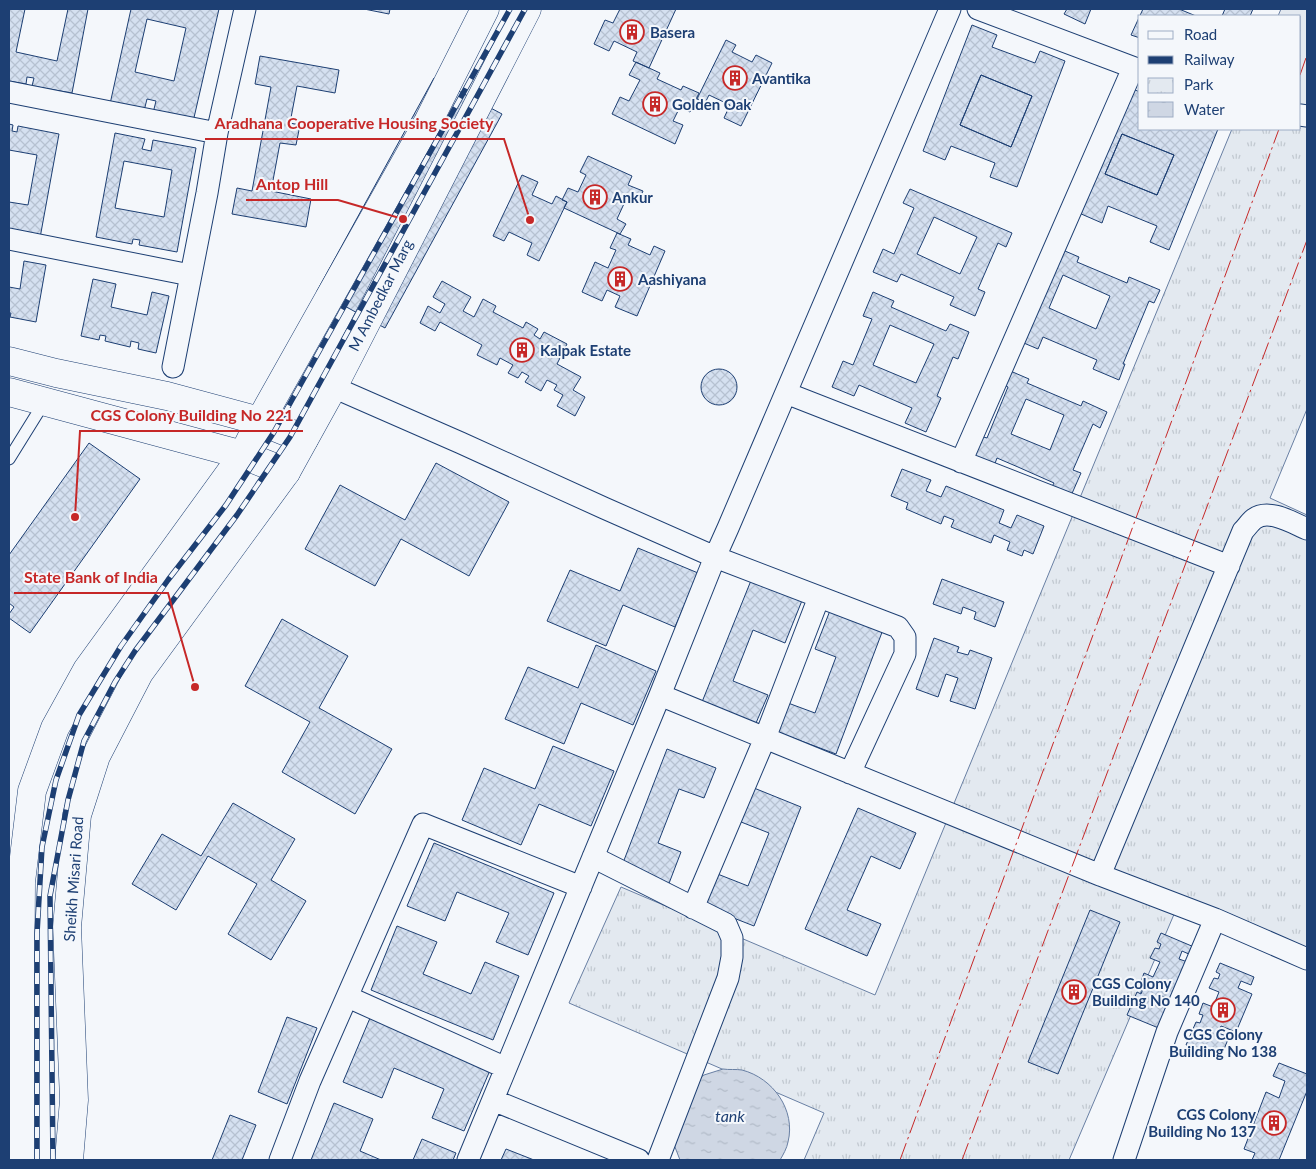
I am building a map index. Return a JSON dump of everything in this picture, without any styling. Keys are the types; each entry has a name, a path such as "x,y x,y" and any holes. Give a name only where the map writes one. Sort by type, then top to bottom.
{"main road":[{"path":"20,1160 21,882 32,791 55,728 87,670 243,455 260,421 428,122 486,9"},
{"name":"M Ambedkar Marg","path":"286,472 333,387 527,9"},
{"path":"450,79 482,97"},
{"path":"9,361 56,373 167,396 260,421 304,439"},
{"path":"9,392 243,455 286,472"},
{"name":"Sheikh Misari Road","path":"69,1160 74,1100 67,927 77,815 96,756 139,673 286,472"}],"street":[{"path":"173,367 208,193 217,132 245,9"},
{"path":"468,1160 660,695 714,557 950,9"},
{"path":"961,462 1136,69 978,9"},
{"path":"9,92 217,132"},
{"path":"9,239 190,275"},
{"path":"333,387 714,557 898,627 905,637 905,654 850,773"},
{"path":"786,393 1229,566"},
{"path":"1100,875 1243,531 1254,519 1260,516 1273,515 1307,529"},
{"path":"693,908 765,738 819,597"},
{"path":"660,695 1100,875 1215,919 1307,959"},
{"path":"280,1160 310,1081 423,824 580,888"},
{"path":"593,857 726,924 732,938 732,957 728,978 658,1160"},
{"path":"1124,1160 1167,1032 1215,919"},
{"path":"348,997 506,1068"},
{"path":"493,1100 639,1160"}],"lane":[{"path":"9,459 44,401"}],"green space":[{"path":"1281,9 1307,9 1307,409 1270,498 1307,515 1307,969 1175,912 1069,1160 804,1160 824,1113 569,1003 621,887 875,995 1232,130 1301,130 1301,15 1278,15"}],"water":[{"name":"tank","path":"723,1069 742,1070 753,1074 763,1080 780,1097 789,1118 790,1130 787,1147 780,1160 680,1160 673,1142 688,1086 704,1075"}],"building":[{"path":"9,9 25,9 16,52 57,61 68,9 88,9 72,93 32,86 34,78 27,77 26,84 9,81"},
{"path":"131,9 219,9 193,122 153,113 156,101 147,99 144,111 110,104","holes":["147,19 186,28 174,81 135,72"]},
{"path":"364,9 390,9 389,14"},
{"name":"Basera","path":"620,9 676,9 649,68 633,61 637,52 614,41 609,51 594,44 605,20 613,23"},
{"path":"1067,9 1091,9 1085,24 1064,14"},
{"path":"1143,9 1179,9 1194,15 1140,15"},
{"path":"1225,9 1253,9 1250,15 1222,15"},
{"path":"1138,20 1138,37 1131,35"},
{"path":"972,25 997,35 992,47 1035,63 1040,51 1065,61 1017,187 990,177 995,163 951,146 945,160 923,151","holes":["981,75 1032,96 1011,147 960,125"]},
{"name":"Avantika","path":"726,40 736,45 732,52 752,62 756,55 772,63 741,126 724,118 730,105 709,95 705,103 697,99"},
{"path":"260,56 339,70 335,93 297,86 290,123 300,125 296,145 280,143 271,191 311,199 306,227 232,214 237,188 252,191 271,87 255,84"},
{"name":"Golden Oak","path":"636,62 660,73 657,79 681,90 683,86 699,93 690,112 680,107 673,121 683,125 675,144 612,114 620,97 629,101 640,80 629,75"},
{"path":"981,75 1032,96 1011,147 960,125"},
{"path":"434,78 502,114 385,328 317,291"},
{"path":"1130,88 1138,91 1138,130 1218,130 1169,250 1150,242 1157,226 1108,206 1102,223 1079,213","holes":["1122,134 1174,155 1157,195 1105,174"]},
{"path":"9,124 13,125 12,131 17,132 18,126 59,134 40,238 9,232 9,202 28,205 37,155 9,150"},
{"path":"115,133 145,139 142,149 151,151 153,140 196,148 177,252 139,245 140,240 133,239 132,244 96,237","holes":["124,161 172,170 164,217 115,208"]},
{"path":"1122,134 1174,155 1157,195 1105,174"},
{"name":"Ankur","path":"588,156 632,176 628,185 643,191 639,200 628,195 617,219 626,224 620,234 564,208 567,202 562,200 568,188 578,192 586,175 580,172"},
{"path":"522,175 538,182 532,195 552,204 556,196 567,202 539,261 527,255 532,243 509,232 504,241 493,236"},
{"path":"910,189 1012,233 1006,247 998,243 978,289 985,292 975,316 950,305 954,297 901,274 897,282 873,272 883,249 894,254 914,208 903,203","holes":["934,217 977,237 960,274 917,254"]},
{"name":"Aashiyana","path":"617,233 631,239 628,245 650,255 654,246 665,251 637,316 615,307 620,296 607,290 602,301 582,292 595,262 608,268 616,250 610,248"},
{"path":"1058,248 1079,257 1077,262 1127,283 1129,277 1160,290 1154,303 1149,301 1123,364 1125,364 1119,380 1093,369 1097,360 1043,337 1038,349 1019,341","holes":["1063,275 1110,296 1096,329 1049,308"]},
{"path":"24,261 46,265 36,322 10,317 11,313 9,313 9,287 20,289"},
{"path":"93,279 116,284 111,307 147,315 152,292 169,296 156,353 138,349 139,343 131,341 130,347 105,341 106,336 100,335 99,340 81,336"},
{"name":"Kalpak Estate","path":"442,281 471,297 463,311 474,317 483,299 496,306 493,312 523,328 526,322 538,329 534,335 540,339 544,332 567,344 557,364 581,377 573,390 585,397 575,416 557,406 563,395 554,390 557,385 547,380 541,391 525,382 529,376 522,372 518,378 508,373 513,365 500,358 497,365 477,355 482,345 440,322 435,331 420,323 428,306 440,313 445,304 433,297"},
{"path":"873,292 894,301 891,307 946,331 950,324 969,332 958,359 953,357 937,396 941,398 926,432 905,423 912,408 859,385 854,396 832,387 843,361 853,365 872,319 863,316","holes":["890,325 934,344 916,383 873,365"]},
{"path":"719,369 731,375 737,387 731,399 719,405 707,399 701,387 707,375"},
{"path":"1008,370 1029,379 1027,383 1081,406 1083,401 1107,412 1100,428 1093,424 1073,470 1081,473 1070,498 1050,490 1054,483 997,458 994,466 971,456 980,436 987,438 1008,387 1002,384","holes":["1026,399 1064,415 1050,450 1011,434"]},
{"path":"89,443 140,479 30,633 9,618 9,614 14,607 9,603 9,555"},
{"path":"436,463 509,502 469,576 401,539 375,586 305,549 340,485 405,520"},
{"path":"902,469 931,480 926,491 941,497 946,486 1004,510 999,523 1011,528 1017,515 1044,526 1033,554 1024,550 1022,556 1007,550 1010,542 994,535 991,543 951,527 954,520 944,516 941,524 906,509 908,503 891,496"},
{"path":"638,548 698,573 675,627 623,605 606,646 547,621 570,570 620,591"},
{"path":"752,578 803,598 785,643 753,630 733,681 768,695 756,723 702,702"},
{"path":"942,579 1004,602 995,627 974,619 976,612 963,607 961,614 933,604"},
{"path":"831,608 884,627 836,754 777,732 788,703 815,713 836,657 815,649"},
{"path":"282,619 348,656 319,708 392,749 355,814 282,772 310,722 245,686"},
{"path":"934,638 959,647 957,652 968,655 970,650 992,658 975,709 950,701 958,678 946,674 938,697 916,689"},
{"path":"596,645 656,671 633,725 581,703 564,744 505,719 528,667 578,688"},
{"path":"553,746 614,771 591,826 539,804 521,845 462,820 484,768 535,789"},
{"path":"667,749 716,768 704,798 679,789 658,843 681,852 668,886 621,868"},
{"path":"749,786 801,807 754,926 703,906 715,873 748,886 769,833 736,820"},
{"path":"233,803 295,839 271,880 306,901 271,960 228,934 257,884 208,856 176,910 132,884 162,834 201,856"},
{"path":"858,808 916,833 900,869 871,856 847,910 881,924 867,956 805,929"},
{"path":"434,843 554,893 528,955 496,942 509,913 457,892 445,921 407,906"},
{"name":"CGS Colony Building No 140","path":"1090,910 1120,922 1058,1074 1028,1062"},
{"path":"397,926 437,942 423,974 471,994 485,962 519,976 493,1040 371,990"},
{"path":"1161,933 1194,947 1191,955 1182,951 1179,959 1193,964 1177,1002 1162,996 1159,1003 1169,1008 1161,1029 1127,1015 1137,992 1141,994 1144,986 1140,984 1144,973 1153,977 1160,962 1150,958 1155,948 1159,949 1161,944 1157,942"},
{"name":"CGS Colony Building No 138","path":"1220,963 1254,977 1251,985 1241,981 1238,988 1252,994 1236,1032 1221,1026 1218,1033 1229,1037 1220,1059 1186,1045 1196,1022 1200,1023 1203,1015 1199,1014 1203,1003 1213,1007 1219,992 1209,988 1214,978 1218,979 1220,974 1216,972"},
{"path":"287,1017 317,1028 287,1104 258,1092"},
{"path":"370,1018 491,1068 464,1131 432,1118 444,1089 394,1068 382,1098 343,1082"},
{"name":"CGS Colony Building No 137","path":"1279,1063 1307,1074 1307,1091 1279,1160 1252,1160 1255,1153 1244,1149 1266,1092 1279,1098 1285,1081 1273,1076"},
{"path":"334,1103 373,1119 360,1151 381,1160 311,1160"},
{"path":"230,1115 256,1125 242,1160 212,1160"},
{"path":"422,1139 456,1153 453,1160 413,1160"},
{"path":"506,1149 534,1160 501,1160"}],"railway":[{"path":"37,1160 37,933 42,847 56,780 79,715 121,646 168,580 226,505 274,432 510,9"},
{"path":"53,1160 50,896 68,800 84,741 115,682 135,651 237,515 290,437 525,9"}],"power":[{"path":"1301,72 1307,55"},
{"path":"900,1160 1279,130"},
{"path":"962,1160 1307,240"}],"place":[{"name":"Basera","path":"632,32"},
{"name":"Avantika","path":"735,78"},
{"name":"Golden Oak","path":"655,104"},
{"name":"Ankur","path":"595,197"},
{"name":"Antop Hill","path":"403,219"},
{"name":"Aradhana Cooperative Housing Society","path":"530,220"},
{"name":"Aashiyana","path":"620,279"},
{"name":"Kalpak Estate","path":"522,350"},
{"name":"CGS Colony Building No 221","path":"75,517"},
{"name":"State Bank of India","path":"195,687"},
{"name":"CGS Colony Building No 140","path":"1074,992"},
{"name":"CGS Colony Building No 138","path":"1223,1010"},
{"name":"CGS Colony Building No 137","path":"1274,1123"}]}
